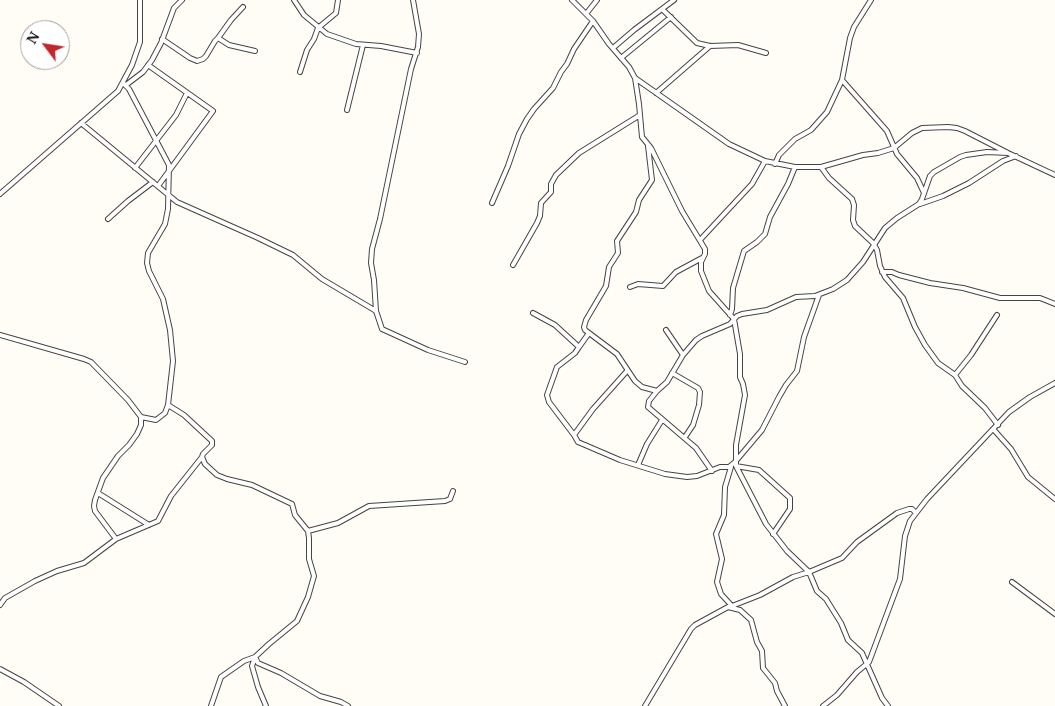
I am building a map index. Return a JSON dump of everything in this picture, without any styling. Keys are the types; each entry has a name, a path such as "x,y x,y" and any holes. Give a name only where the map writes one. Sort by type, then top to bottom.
{"street":[{"path":"140,0 140,42 125,84 169,165 169,196 165,224 148,253 147,263 163,299 170,330 173,361 168,406 161,417 141,425"},
{"path":"172,0 178,4"},
{"path":"0,194 125,84 136,79 148,65 162,39 172,12 182,0"},
{"path":"294,0 304,15 327,34 356,44 381,46 416,53"},
{"path":"300,72 307,50 318,28 336,13 338,0"},
{"path":"413,0 419,34 416,53 370,263 374,280 376,311 382,329 428,350 464,362"},
{"path":"572,0 593,21 629,67 635,78 642,137 657,160 682,211 700,240 705,252 702,258 701,271 709,291 734,320 740,354 740,377 745,395 736,445 736,464 741,478 773,534 791,556 809,572 817,591 826,600 841,622 844,634 859,649 882,698 888,706"},
{"path":"586,14 597,0"},
{"path":"613,48 674,0"},
{"path":"775,164 779,155 795,139 811,130 823,118 834,100 842,80 854,27 871,0"},
{"path":"162,39 197,61 206,56 230,20 243,7"},
{"path":"662,9 697,43 710,46 738,46 766,53"},
{"path":"621,58 671,17"},
{"path":"492,202 508,166 519,134 527,119 553,88 574,49 593,21"},
{"path":"218,38 229,45 255,51"},
{"path":"347,110 363,45"},
{"path":"656,93 710,46"},
{"path":"148,65 212,109 212,113 158,186"},
{"path":"635,78 729,144 775,164 795,167 821,167 894,148 912,133 922,128 948,127 965,131 1055,175"},
{"path":"842,80 887,131 894,148 917,178 924,194"},
{"path":"135,168 157,142 176,115 188,93"},
{"path":"513,265 537,223 542,203 551,192 551,184 556,175 579,153 640,115"},
{"path":"81,123 169,196 186,206 209,215 293,256 322,279 376,311"},
{"path":"648,146 652,180 639,200 636,212 617,241 618,253 609,268 606,286 586,320 585,330 617,354 627,371 642,387 657,391"},
{"path":"919,204 934,172 960,157 987,152 1008,153"},
{"path":"712,471 696,448 685,437 648,408 649,401 667,382 683,354 696,340 730,324 742,314 767,310 792,298 819,295 833,289 855,273 881,233 890,223 919,204 943,196 969,183 1003,161 1016,156"},
{"path":"700,240 752,184 765,161"},
{"path":"730,315 734,288 744,252 765,234 770,217 795,167"},
{"path":"821,167 829,178 854,202 853,220 855,226 874,246 882,272 888,282 903,298 925,345 938,363 955,375 962,386 985,408 998,425"},
{"path":"108,219 128,200 153,182"},
{"path":"630,287 638,284 662,286 676,272 702,258"},
{"path":"882,272 892,272 930,283 964,288 1007,299 1040,298 1055,304"},
{"path":"589,333 575,353 557,367 547,395 549,402 578,442 638,466 665,474 687,477 697,476 720,467 730,467 736,464 762,430 786,385 797,372 804,337 819,295"},
{"path":"533,313 555,325 580,347"},
{"path":"955,375 971,355 997,315"},
{"path":"666,330 683,354"},
{"path":"0,335 91,362 128,400 141,417 151,420"},
{"path":"574,435 593,409 627,371"},
{"path":"672,373 698,388 700,392 693,425 685,437"},
{"path":"823,706 837,695 869,662 900,579 905,536 910,521 927,499 1009,412 1055,383"},
{"path":"0,605 5,598 35,581 57,571 84,563 92,559 116,539 158,521 171,496 212,445 212,441 184,415 168,406"},
{"path":"116,539 95,511 94,506 103,478 118,456 131,443 141,425 141,417"},
{"path":"638,466 662,420"},
{"path":"994,430 1011,449 1028,478 1055,499"},
{"path":"202,457 205,464 217,475 227,480 252,485 292,504 295,515 308,531 309,559 314,576 308,597 297,621 255,657 244,661 221,677 211,706"},
{"path":"736,464 759,470 790,498 790,509 773,534"},
{"path":"730,467 741,478"},
{"path":"730,467 725,487 724,515 716,536 722,558 717,576 717,585 725,600 751,620 757,642 762,651 763,668 775,683 785,706"},
{"path":"308,531 338,523 368,506 446,501 450,499 454,491"},
{"path":"98,493 149,525"},
{"path":"645,706 690,629 728,607 760,595 793,577 842,558 858,542 897,514 909,509 916,513"},
{"path":"1012,582 1055,614"},
{"path":"255,657 252,666 266,706"},
{"path":"255,657 258,663 281,673 320,696 348,706"},
{"path":"0,669 24,682 60,706"}]}
